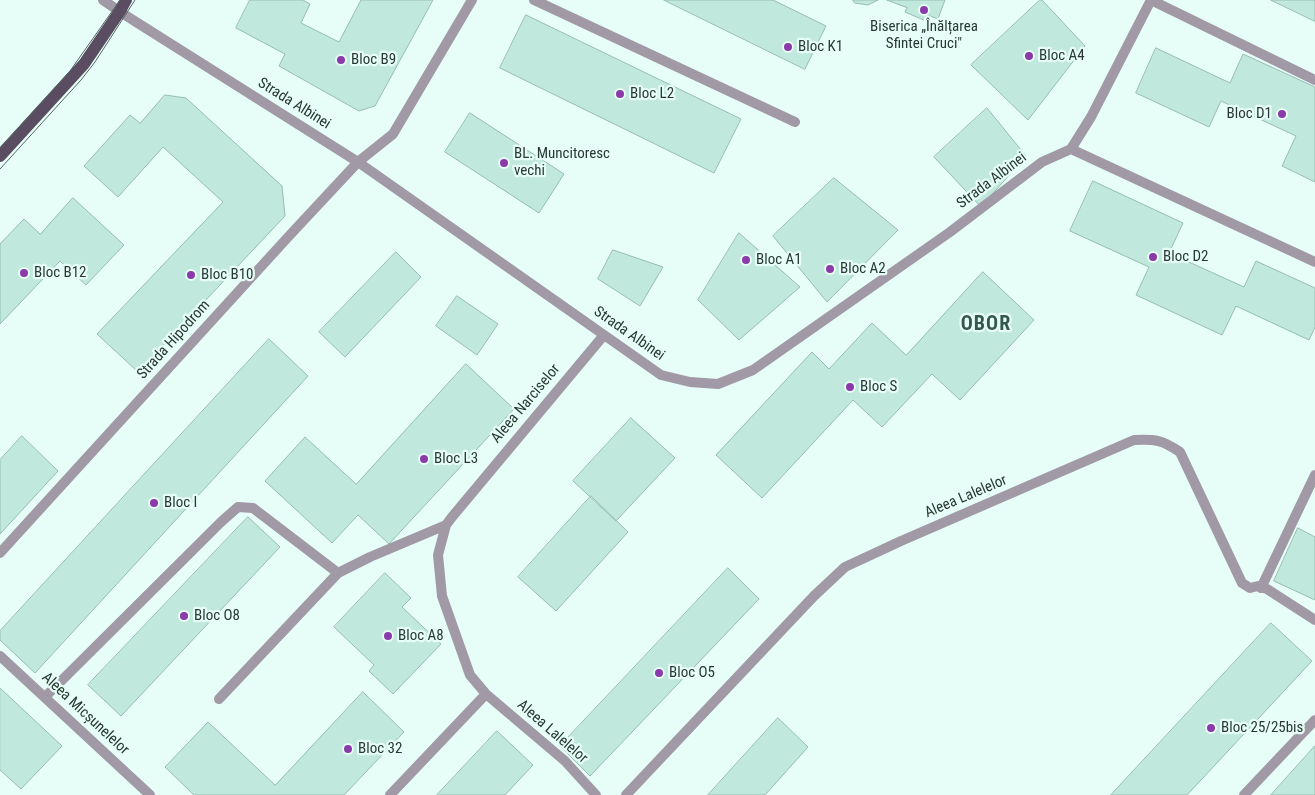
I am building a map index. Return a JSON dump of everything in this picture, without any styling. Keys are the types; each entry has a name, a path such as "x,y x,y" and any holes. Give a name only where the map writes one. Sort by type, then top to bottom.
{"main road":[{"path":"0,156 84,64 123,6"}],"street":[{"name":"Strada Albinei","path":"103,0 123,6 358,162 661,375 690,382 718,384 753,370 950,232 1042,162 1071,149"},
{"name":"Strada Hipodrom","path":"0,553 288,236 358,162 393,134 472,0"},
{"path":"534,0 795,122"},
{"path":"1315,80 1151,0 1091,117 1071,149 1315,262"},
{"name":"Aleea Narciselor","path":"486,694 470,675 442,596 438,555 446,525 460,505 604,335"},
{"name":"Aleea Lalelelor","path":"626,795 814,596 846,567 901,541 1134,440 1167,443 1180,452 1242,583 1250,588 1258,586 1267,589 1315,620"},
{"path":"1261,588 1315,475"},
{"path":"45,698 238,507 254,508 338,573"},
{"path":"219,699 338,573 370,557 446,525"},
{"name":"Aleea Micșunelelor","path":"0,656 150,795"},
{"path":"390,795 486,694"},
{"name":"Aleea Lalelelor","path":"486,694 565,760 596,795"},
{"path":"1244,795 1315,720"}],"building":[{"name":"Bloc B9","path":"250,0 303,0 310,4 301,23 339,42 361,0 433,0 375,106 359,111 279,66 285,54 236,28"},
{"name":"Bloc K1","path":"664,0 773,0 826,26 805,69"},
{"name":"Biserica „Înălțarea Sfintei Cruci\"","path":"853,0 878,0 868,5 855,3"},
{"name":"Biserica „Înălțarea Sfintei Cruci\"","path":"887,0 945,0 938,19 928,15 926,21 905,12 907,8"},
{"name":"Bloc A4","path":"1040,0 1085,46 1028,120 971,65"},
{"path":"1271,0 1315,0 1315,21"},
{"name":"Bloc L2","path":"526,15 741,119 714,173 500,68"},
{"name":"Bloc D1","path":"1156,48 1230,83 1243,54 1315,87 1315,182 1282,166 1296,136 1221,101 1209,127 1136,93"},
{"name":"Bloc B10","path":"165,95 186,98 282,186 285,216 138,372 97,334 223,202 163,147 118,197 84,166 130,115 140,123"},
{"path":"987,108 1026,156 981,207 934,157"},
{"name":"BL. Muncitoresc vechi","path":"470,113 564,174 539,213 445,152"},
{"name":"Bloc A2","path":"834,178 898,230 827,302 773,236"},
{"name":"Bloc D2","path":"1093,181 1183,223 1169,253 1244,287 1256,261 1315,288 1315,327 1309,340 1236,306 1222,335 1136,295 1149,267 1070,231"},
{"name":"Bloc B12","path":"73,198 124,245 86,285 60,261 0,324 0,244 24,219 40,234"},
{"name":"Bloc A1","path":"739,233 800,287 739,340 698,300"},
{"path":"613,250 663,267 640,306 598,279"},
{"path":"396,252 421,277 345,357 319,332"},
{"name":"Bloc S","path":"983,272 1034,320 960,400 932,374 882,427 853,400 762,498 716,455 812,352 829,369 872,323 906,355"},
{"path":"457,296 498,324 477,355 436,326"},
{"name":"Bloc I","path":"269,339 308,376 35,673 0,640 0,631"},
{"name":"Bloc L3","path":"466,364 514,409 389,544 358,515 332,543 265,481 305,437 356,484"},
{"path":"631,418 675,458 616,521 573,481"},
{"path":"22,436 58,471 0,534 0,460"},
{"path":"591,496 628,532 556,611 518,577"},
{"name":"Bloc O8","path":"248,517 280,547 121,716 88,685"},
{"path":"1298,528 1315,537 1315,600 1274,581"},
{"name":"Bloc O5","path":"728,568 759,599 590,776 560,746"},
{"name":"Bloc A8","path":"385,573 411,598 402,607 441,644 393,694 369,671 374,665 334,627"},
{"name":"Bloc 25/25bis","path":"1271,623 1312,661 1187,795 1111,795"},
{"path":"0,688 62,746 21,789 0,770"},
{"name":"Bloc 32","path":"363,692 404,732 344,795 194,795 165,767 208,722 275,785"},
{"path":"778,718 808,747 765,795 708,795"},
{"path":"497,731 533,765 505,795 437,795"},
{"path":"1315,746 1315,795 1271,795"}],"tram line":[{"path":"0,148 70,71 120,0"},
{"path":"0,169 81,80 95,62 135,0"}],"place":[{"name":"Biserica „Înălțarea Sfintei Cruci\"","path":"924,10"},
{"name":"Bloc K1","path":"788,47"},
{"name":"Bloc A4","path":"1029,56"},
{"name":"Bloc B9","path":"341,60"},
{"name":"Bloc L2","path":"620,94"},
{"name":"Bloc D1","path":"1282,114"},
{"name":"BL. Muncitoresc vechi","path":"504,163"},
{"name":"Bloc D2","path":"1153,257"},
{"name":"Bloc A1","path":"746,260"},
{"name":"Bloc A2","path":"830,269"},
{"name":"Bloc B12","path":"24,273"},
{"name":"Bloc B10","path":"191,275"},
{"name":"Bloc S","path":"850,387"},
{"name":"Bloc L3","path":"424,459"},
{"name":"Bloc I","path":"154,503"},
{"name":"Bloc O8","path":"184,616"},
{"name":"Bloc A8","path":"388,636"},
{"name":"Bloc O5","path":"659,673"},
{"name":"Bloc 25/25bis","path":"1211,728"},
{"name":"Bloc 32","path":"348,749"}],"district":[{"name":"OBOR","path":"986,325"}]}
